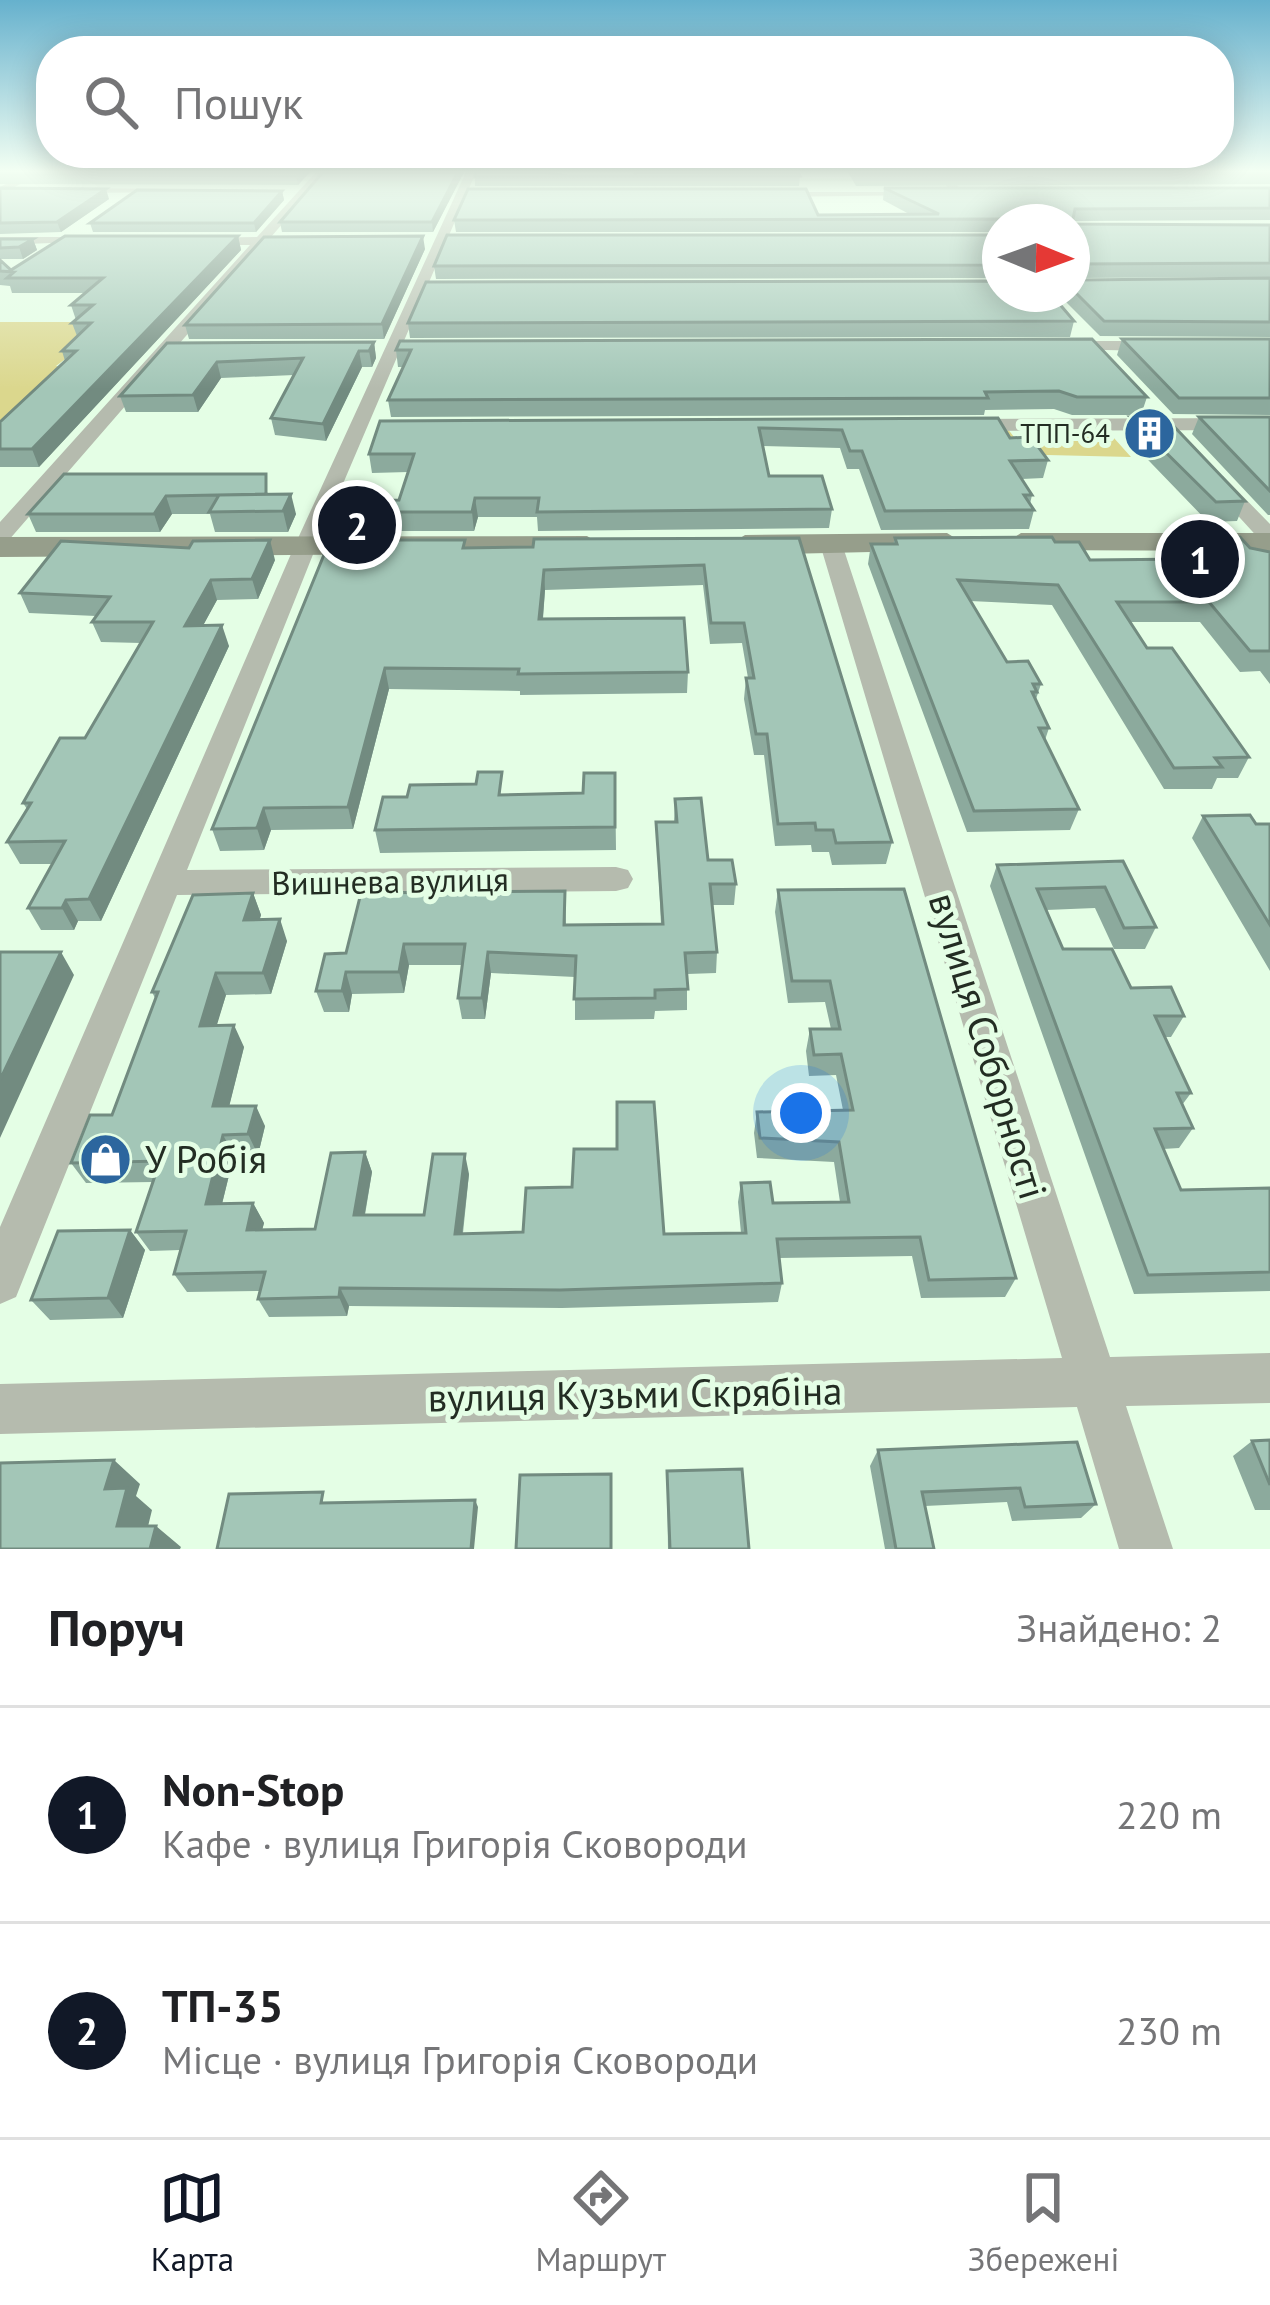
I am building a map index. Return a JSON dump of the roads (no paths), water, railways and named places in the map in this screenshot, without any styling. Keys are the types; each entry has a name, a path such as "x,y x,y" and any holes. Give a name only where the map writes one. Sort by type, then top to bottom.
{"main road":[{"path":"718,545 1270,539"},
{"path":"0,547 626,546"}],"street":[{"path":"47,253 59,244"},
{"path":"0,536 256,244"},
{"path":"0,1281 305,547 439,244"},
{"path":"419,289 442,288"},
{"path":"1077,329 1107,362"},
{"path":"1046,346 1181,346"},
{"path":"163,349 186,349"},
{"path":"368,349 415,349"},
{"path":"934,426 1158,417 1270,424"},
{"path":"1158,417 1180,441"},
{"path":"356,428 379,428"},
{"path":"1195,457 1270,539"},
{"name":"вулиця Соборності","path":"831,544 1146,1549"},
{"name":"Вишнева вулиця","path":"165,884 616,879"},
{"name":"вулиця Кузьми Скрябіна","path":"0,1408 1270,1378"}],"place":[{"name":"ТПП-64","path":"1149,434"},
{"name":"ТП-35","path":"357,525"},
{"name":"Non-Stop","path":"1200,559"},
{"name":"У Робія","path":"106,1159"}]}
